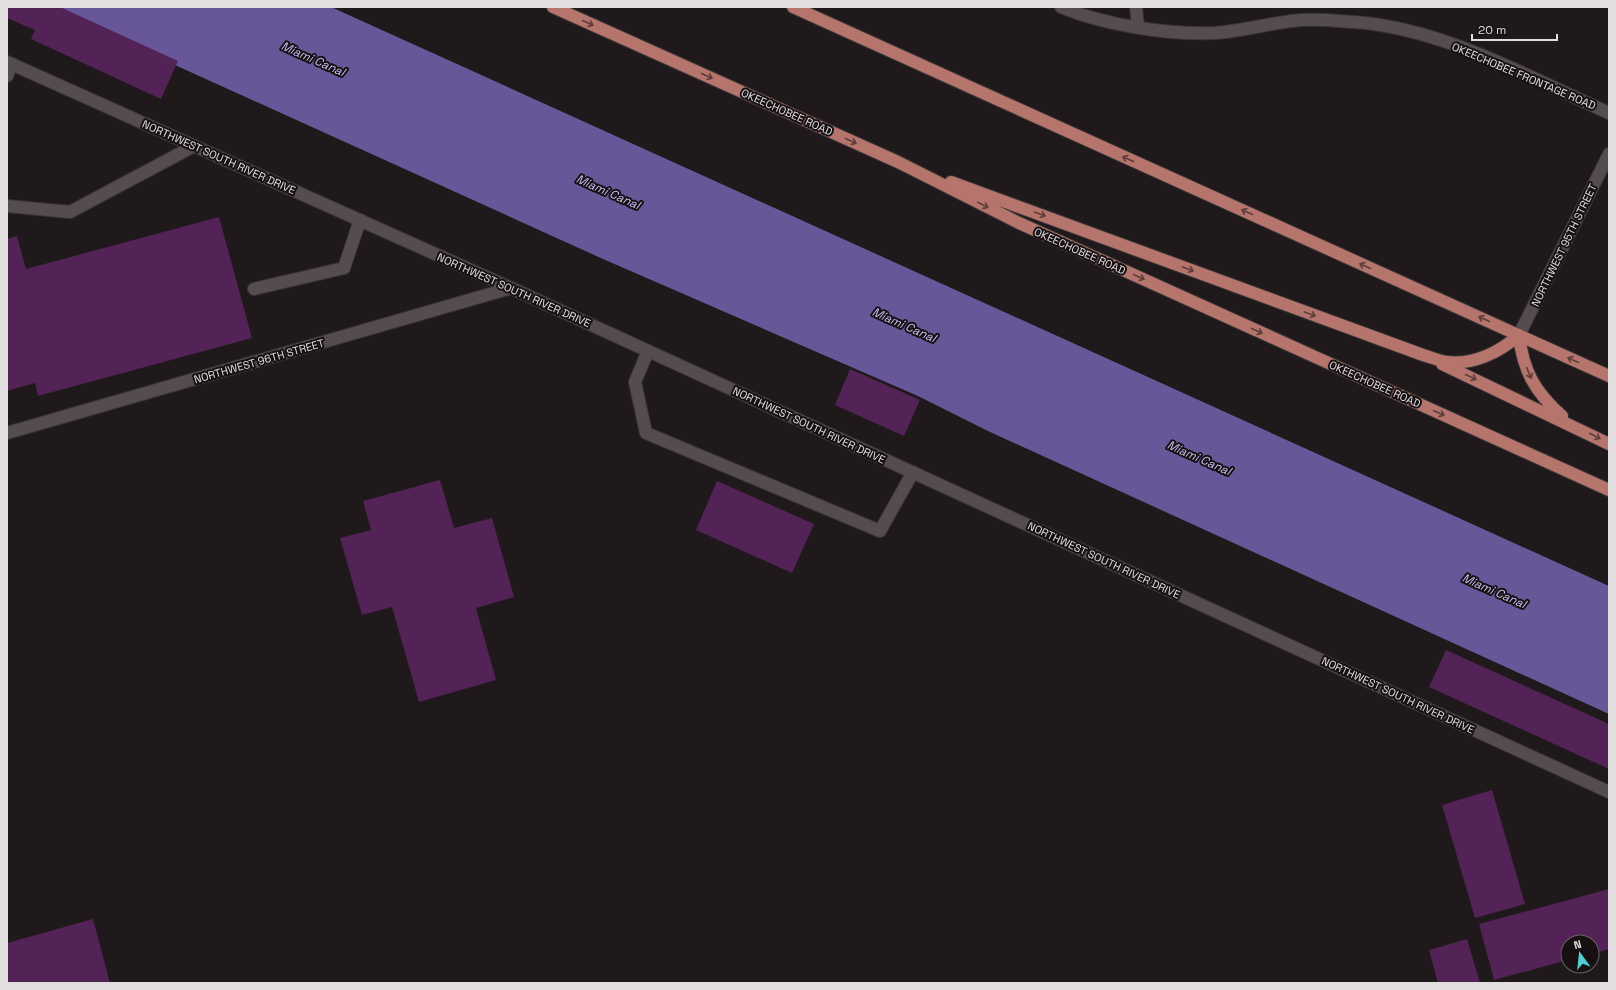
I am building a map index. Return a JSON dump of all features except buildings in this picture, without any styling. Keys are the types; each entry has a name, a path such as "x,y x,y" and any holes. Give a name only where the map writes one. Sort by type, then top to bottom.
{"highway":[{"name":"OKEECHOBEE ROAD","path":"553,7 898,162 1016,222 1609,490"},
{"path":"793,7 1609,376"},
{"path":"898,162 1422,355 1446,362 1463,362 1497,352 1519,335"},
{"path":"1519,335 1521,354 1537,390 1552,408 1580,429"},
{"path":"1422,355 1609,444"}],"street":[{"name":"OKEECHOBEE FRONTAGE ROAD","path":"1061,7 1076,13 1123,25 1172,32 1216,33 1303,20 1354,22 1404,28 1468,49 1609,113"},
{"path":"1136,7 1138,27"},
{"path":"7,76 9,63"},
{"name":"NORTHWEST SOUTH RIVER DRIVE","path":"9,63 511,288 1609,792"},
{"path":"7,206 70,212 194,146"},
{"name":"NORTHWEST 95TH STREET","path":"1519,335 1609,154"},
{"path":"254,289 344,268 360,220"},
{"name":"NORTHWEST 96TH STREET","path":"7,433 511,288"},
{"path":"648,351 635,382 646,433 880,531 913,472"}],"water":[{"name":"Miami Canal","path":"47,7 331,7 1609,586 1609,714 990,432 918,396 603,259"}]}
